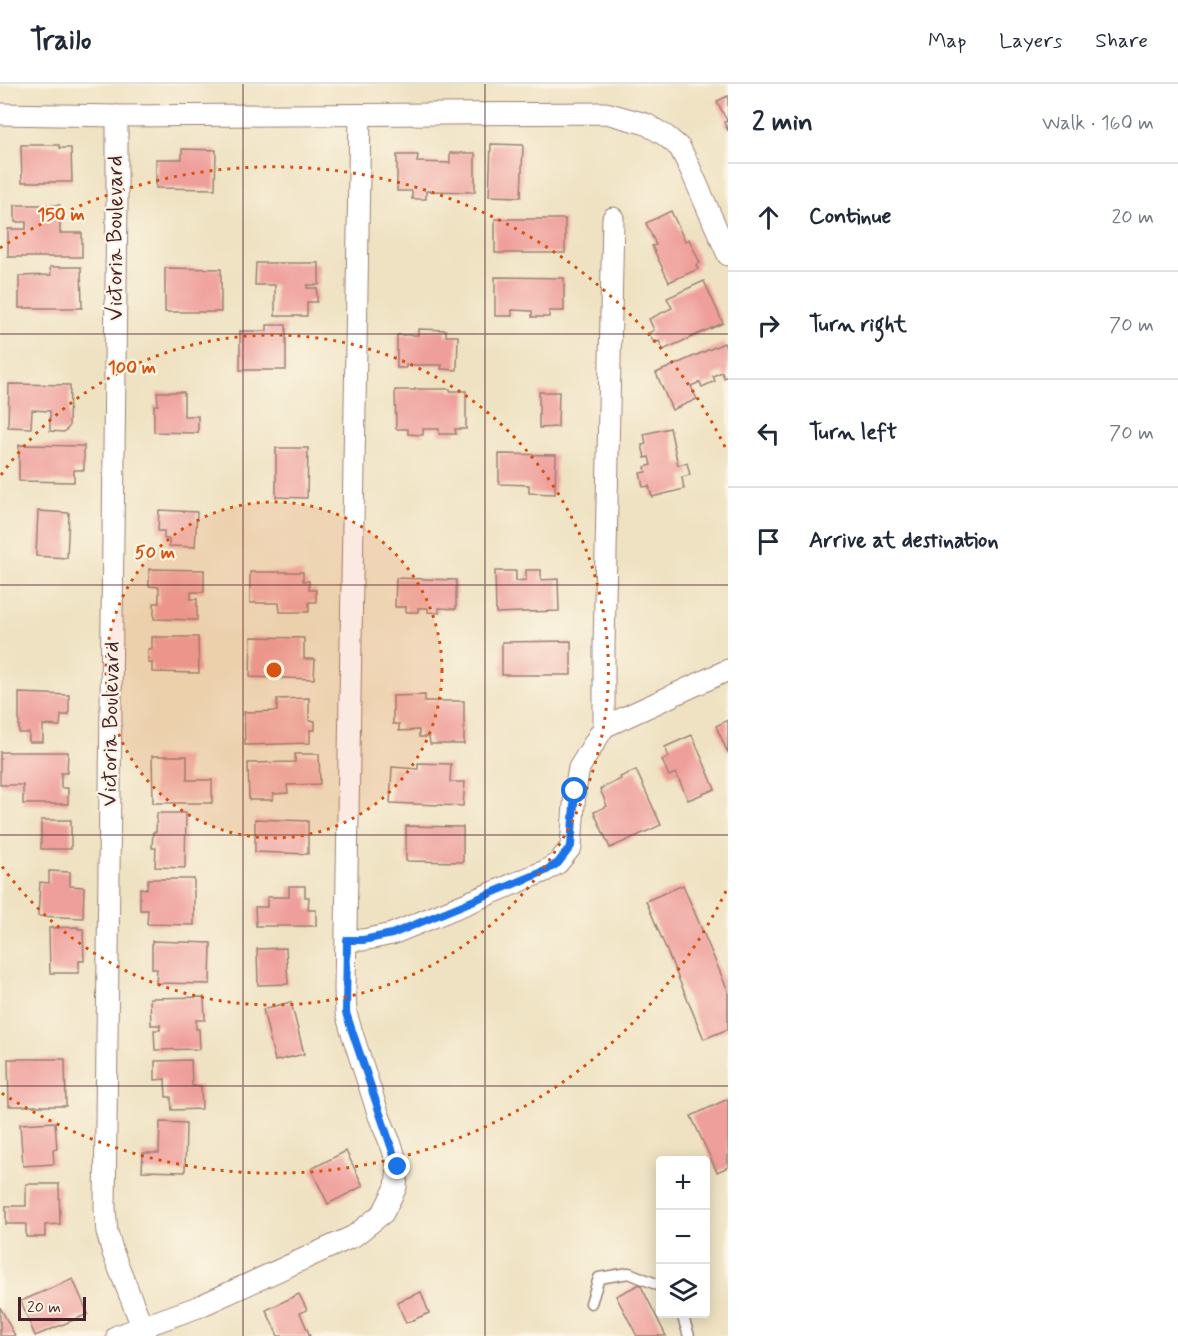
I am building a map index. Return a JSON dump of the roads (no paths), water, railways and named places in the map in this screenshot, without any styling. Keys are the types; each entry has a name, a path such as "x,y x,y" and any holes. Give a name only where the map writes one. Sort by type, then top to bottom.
{"street":[{"path":"0,114 117,116 606,113 646,124 680,148 728,255"},
{"path":"117,1336 144,1331 354,1236 382,1213 396,1187 398,1167 346,1013 360,115"},
{"name":"Victoria Boulevard","path":"117,116 105,1209 107,1232 113,1253 144,1331"},
{"path":"347,940 363,940 392,934 545,871 558,863 571,846 579,768 604,727 613,219"},
{"path":"604,727 728,670"}],"lane":[{"path":"591,1303 599,1278 629,1273 656,1284"},
{"path":"683,1318 689,1336"}]}
